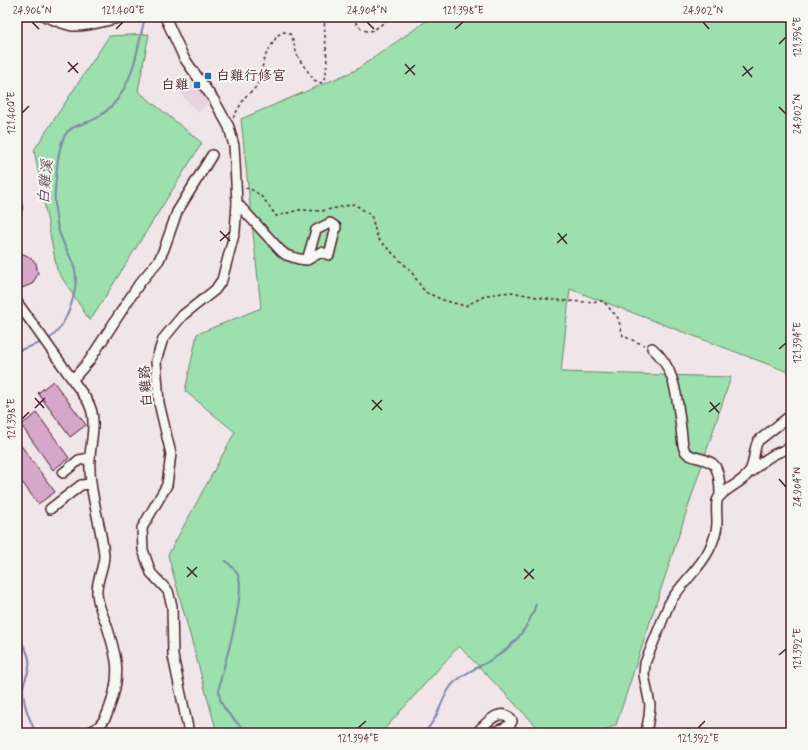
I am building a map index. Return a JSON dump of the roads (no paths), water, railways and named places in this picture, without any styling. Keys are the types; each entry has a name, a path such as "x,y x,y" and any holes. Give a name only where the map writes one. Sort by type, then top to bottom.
{"street":[{"path":"46,17 65,24 84,26 123,17"},
{"name":"白雞路","path":"165,17 184,58 214,100 229,127 234,146 237,203 235,231 222,280 215,290 183,315 163,339 156,361 160,403 171,454 167,485 142,528 143,550 151,573 168,591 172,606 173,656 189,733"},
{"path":"73,379 89,362 140,284 159,260 177,212 212,155"},
{"path":"237,203 281,251 292,258 307,260"},
{"path":"17,302 73,379 90,405 94,418 90,458 91,484 104,556 104,563 97,584 97,595 116,654 118,674 114,698 108,714 97,728 85,733"},
{"path":"652,348 665,360 672,376 686,453 709,461 714,466 720,482 720,496"},
{"path":"749,474 754,462 755,445 791,415"},
{"path":"646,733 650,705 644,675 646,663 673,597 703,562 710,548 717,525 717,501 720,496 744,479 763,460 774,453 791,448"},
{"path":"63,473 79,460 90,458"},
{"path":"50,510 81,485 91,484"},
{"path":"476,733 500,714 510,718 512,721 510,725 493,733"}],"waterway":[{"name":"白雞溪","path":"47,340 60,328 70,309 76,278 74,266 60,236 56,216 55,189 60,147 68,131 76,126 97,118 104,113 120,96 130,75 139,46 145,17"},
{"name":"白雞溪","path":"17,351 43,342"},
{"path":"226,561 238,575 240,593 233,631 220,681 219,694 222,704 247,733"},
{"path":"423,733 436,717 451,686 464,675 497,656 512,644 529,621 536,604"},
{"name":"白雞溪","path":"17,637 24,647 29,660 28,671 23,686 23,695 27,712 36,733"}],"place":[{"name":"白雞行修宮","path":"208,76"},
{"name":"白雞","path":"197,85"}]}
